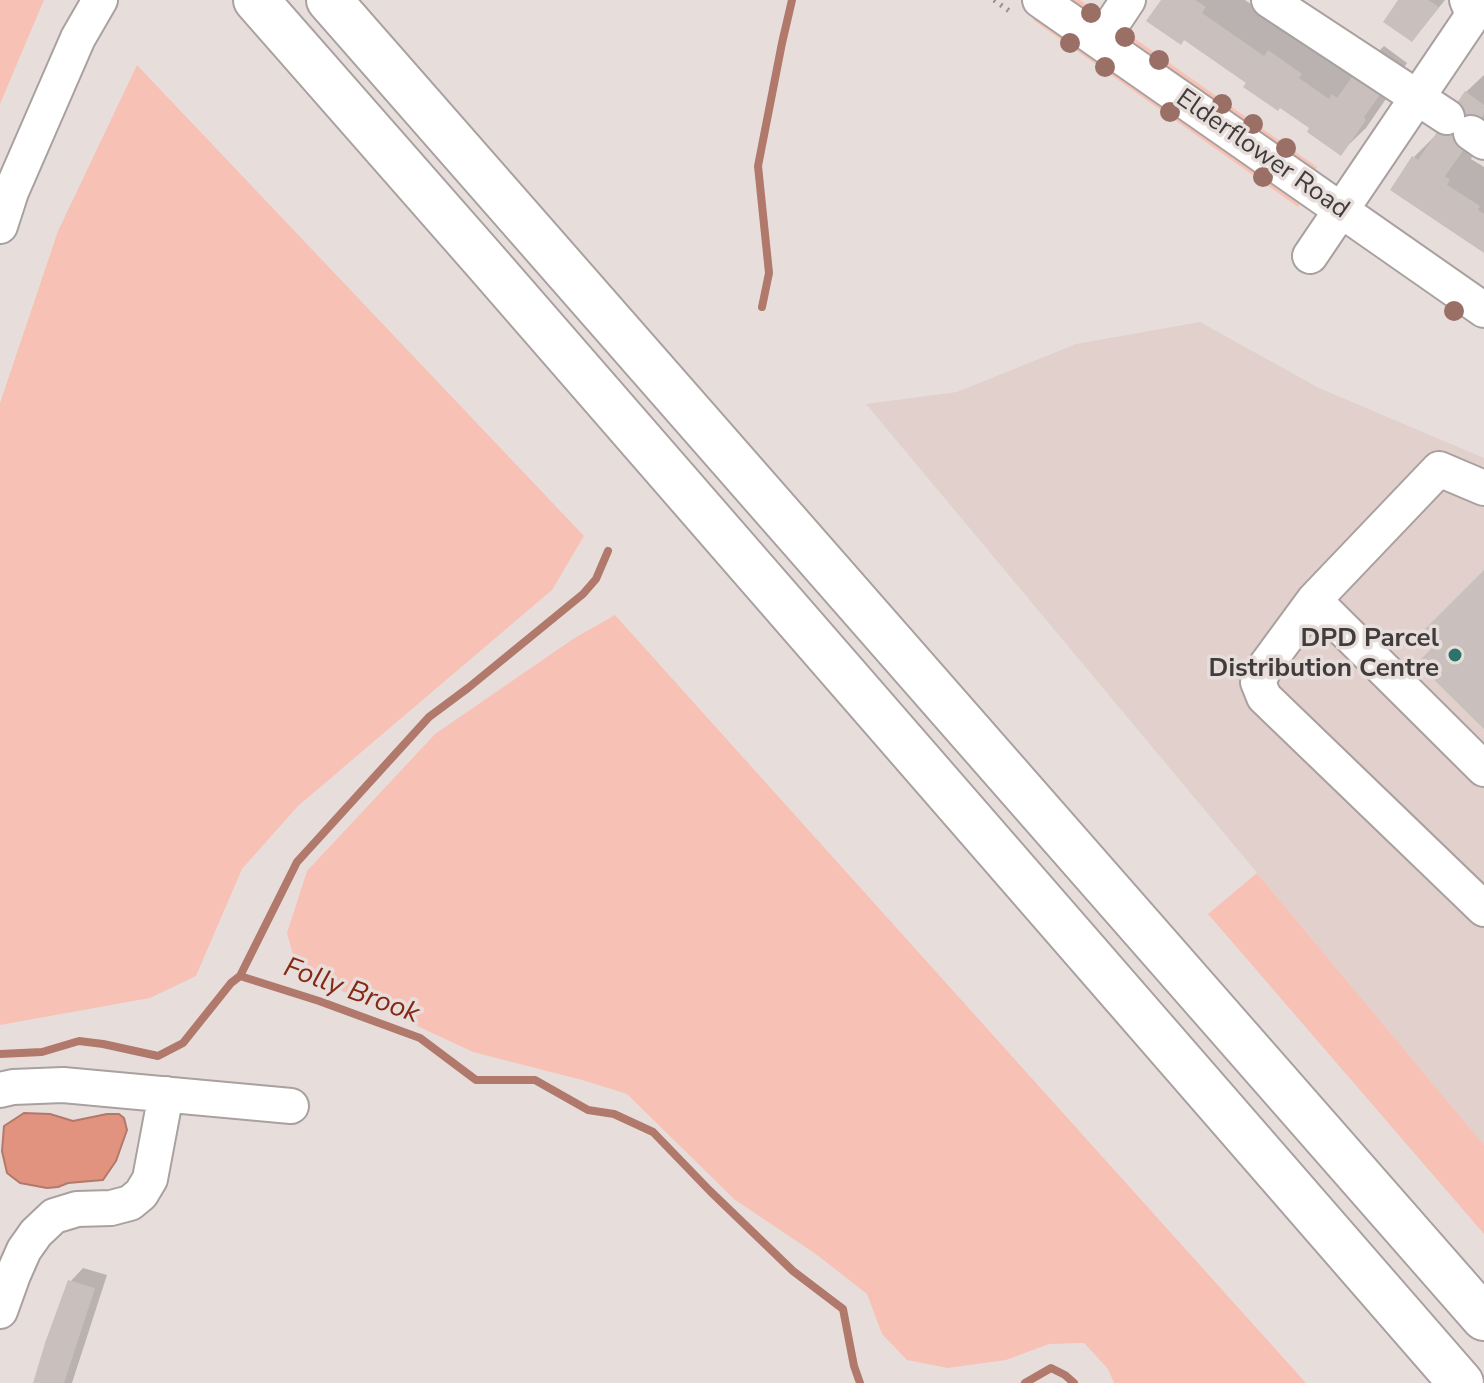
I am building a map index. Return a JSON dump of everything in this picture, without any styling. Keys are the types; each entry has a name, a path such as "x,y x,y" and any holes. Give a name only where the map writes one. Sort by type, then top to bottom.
{"highway":[{"path":"256,0 1461,1383"},
{"path":"329,0 1484,1318"}],"street":[{"path":"0,226 17,178 78,38 100,0"},
{"name":"Elderflower Road","path":"1040,0 1484,310"},
{"path":"1100,42 1128,0"},
{"path":"1269,0 1467,131"},
{"path":"1310,256 1469,21 1472,12 1467,0"},
{"path":"1484,488 1439,469 1314,600 1267,664 1258,682 1264,697 1484,909"},
{"path":"1314,600 1484,769"},
{"path":"0,1090 63,1085 291,1106"},
{"path":"0,1311 24,1250 54,1216 77,1209 111,1208 130,1203 141,1194 150,1179 166,1094"}],"shaded area":[{"path":"0,0 44,0 0,104"},
{"path":"1068,0 1080,0 1317,167 1314,172"},
{"path":"1037,14 1302,201 1298,207 1033,20"},
{"path":"137,65 584,536 552,590 298,806 242,869 196,976 150,998 0,1025 0,403 58,231"},
{"path":"1200,322 1319,388 1484,458 1484,1145 866,404 957,392 1076,344"},
{"path":"615,615 1306,1383 1114,1383 1108,1369 1084,1343 1049,1344 1006,1360 948,1368 907,1360 882,1334 867,1294 817,1255 734,1199 627,1094 473,1052 342,991 293,955 287,933 307,871 435,734 573,639"},
{"path":"1257,873 1484,1145 1484,1234 1208,914"},
{"path":"24,1113 50,1114 73,1121 119,1114 124,1118 127,1130 116,1161 103,1180 47,1188 20,1183 7,1173 2,1151 4,1126"}],"building":[{"path":"1161,0 1195,0 1206,7 1202,13 1264,56 1268,50 1302,74 1299,78 1329,99 1332,94 1337,98 1357,70 1384,89 1341,156 1307,132 1309,128 1243,87 1246,83 1184,40 1181,45 1146,21"},
{"path":"1398,0 1428,0 1439,7 1412,42 1383,22"},
{"path":"1465,91 1484,105 1484,114 1445,176 1450,180 1447,185 1480,206 1478,210 1484,214 1484,253 1390,190 1412,156 1418,160"},
{"name":"DPD Parcel Distribution Centre","path":"1484,570 1484,729 1417,663 1433,647 1420,634"},
{"path":"68,1280 95,1288 64,1383 33,1383 46,1340"}],"waterway":[{"path":"762,307 769,273 758,166 792,0"},
{"path":"240,976 297,862 429,717 583,594 596,579 608,551"},
{"name":"Folly Brook","path":"0,1054 42,1052 79,1041 158,1056 183,1043 240,976 420,1038 476,1080 535,1080 588,1110 614,1114 653,1132 793,1271 843,1309 860,1383"},
{"name":"Folly Brook","path":"1025,1383 1051,1368 1074,1383"}],"place":[{"name":"DPD Parcel Distribution Centre","path":"1455,655"}]}
